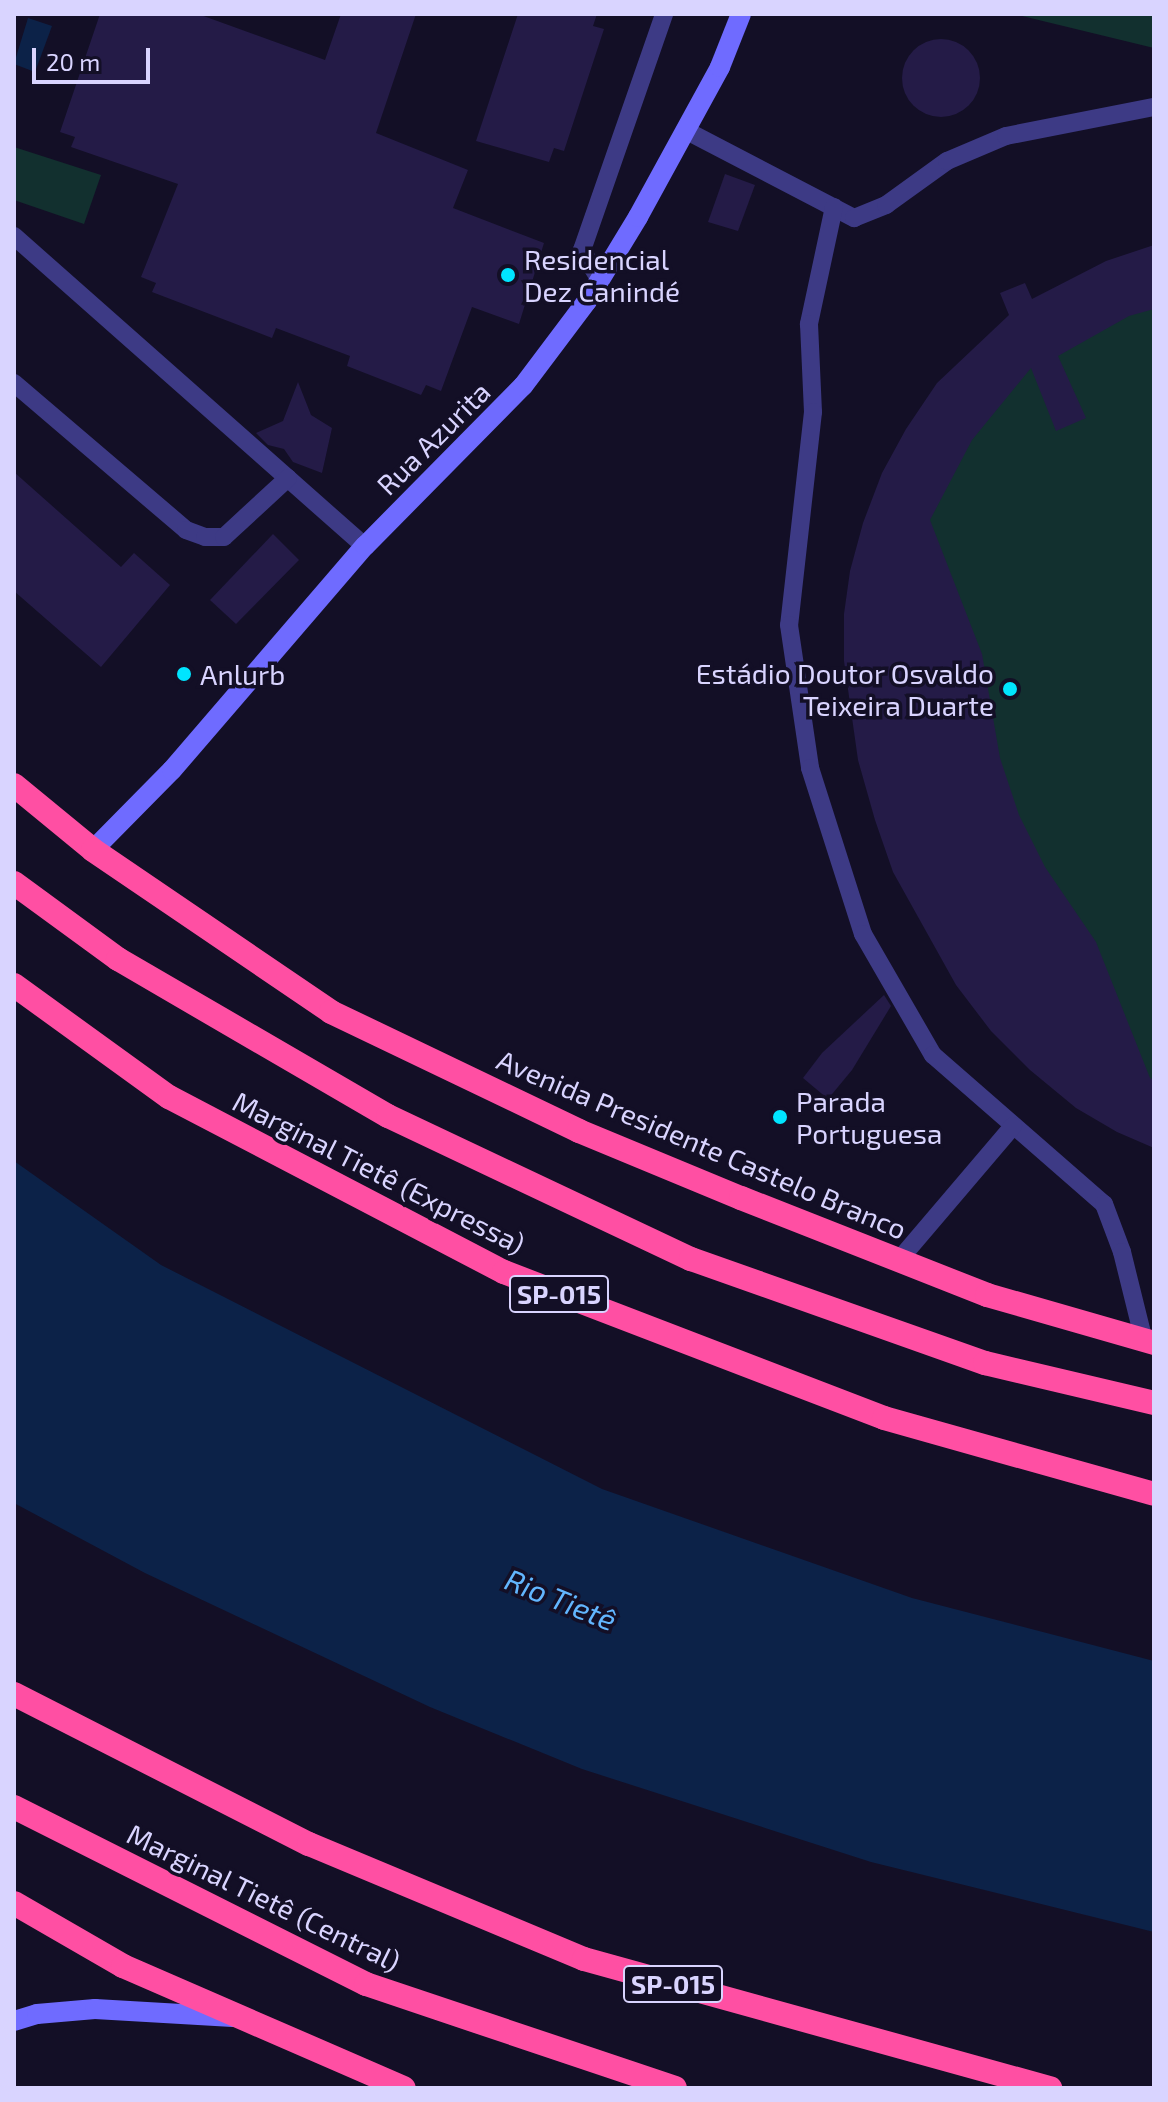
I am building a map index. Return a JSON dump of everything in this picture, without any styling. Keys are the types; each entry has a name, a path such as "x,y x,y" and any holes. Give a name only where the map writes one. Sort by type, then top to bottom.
{"highway":[{"name":"Avenida Presidente Castelo Branco","path":"14,785 93,850 331,1012 579,1131 987,1295 1149,1342"},
{"path":"14,883 118,959 388,1116 691,1259 985,1363 1154,1403"},
{"name":"Marginal Tietê (Expressa)","path":"14,985 169,1097 504,1272 884,1418 1154,1494"},
{"name":"SP-015","path":"14,1694 309,1844 584,1959 1050,2088"},
{"name":"Marginal Tietê (Central)","path":"14,1807 366,1984 675,2088"},
{"path":"14,1903 123,1966 404,2088"}],"street":[{"name":"Rua Azurita","path":"93,850 172,770 365,546 523,386 600,280 720,67 741,14"},
{"path":"14,2021 37,2014 95,2009 243,2018"}],"lane":[{"path":"600,280 582,250 664,14"},
{"path":"685,130 854,218 886,205 947,161 1006,136 1154,107"},
{"path":"834,207 809,324 813,412 789,625 810,768 863,934 933,1055 1104,1204 1149,1342"},
{"path":"14,236 365,546"},
{"path":"14,383 186,530 205,537 224,537 288,478"},
{"path":"899,1260 949,1196 1013,1126"}],"green space":[{"path":"1014,14 1154,14 1154,48"},
{"path":"14,147 101,175 84,224 14,200"},
{"name":"Estádio Doutor Osvaldo Teixeira Duarte","path":"1154,256 1154,1145 1035,1073 904,464"}],"water":[{"path":"28,18 52,26 35,72 14,64"},
{"name":"Rio Tietê","path":"14,1161 161,1265 602,1489 912,1598 1154,1661 1154,1932 871,1862 582,1769 430,1707 145,1573 14,1503"}],"building":[{"path":"100,14 198,14 325,60 341,14 416,14 376,133 468,170 453,208 544,243 519,324 472,307 441,391 426,385 421,395 347,366 350,356 276,328 272,338 152,292 156,283 141,277 178,184 71,147 75,137 60,132"},
{"path":"518,14 597,14 593,26 604,29 564,151 554,148 549,162 476,141"},
{"path":"941,39 956,42 973,56 980,78 977,93 963,110 941,117 926,114 909,100 902,78 905,63 919,46"},
{"path":"725,174 755,185 738,231 708,222"},
{"path":"1154,245 1154,309 1129,316 1058,356 1086,418 1056,431 1031,368 972,440 930,520 982,654 1000,758 1019,815 1045,867 1096,942 1150,1078 1154,1080 1154,1148 1117,1132 1076,1108 1030,1070 991,1031 956,985 893,872 875,820 858,760 844,661 844,614 850,571 863,523 882,473 906,429 937,383 1009,315 1000,293 1025,283 1032,299 1106,261"},
{"path":"298,382 311,415 332,428 322,473 293,462 284,449 268,445 256,433 283,421"},
{"path":"14,472 121,567 134,553 170,585 101,667 14,591"},
{"path":"273,534 299,560 236,624 210,600"},
{"path":"884,995 891,1006 852,1070 828,1099 803,1078 822,1053"}],"place":[{"name":"Residencial Dez Canindé","path":"508,275"},
{"name":"Anlurb","path":"184,674"},
{"name":"Estádio Doutor Osvaldo Teixeira Duarte","path":"1010,689"},
{"name":"Parada Portuguesa","path":"780,1117"}]}
